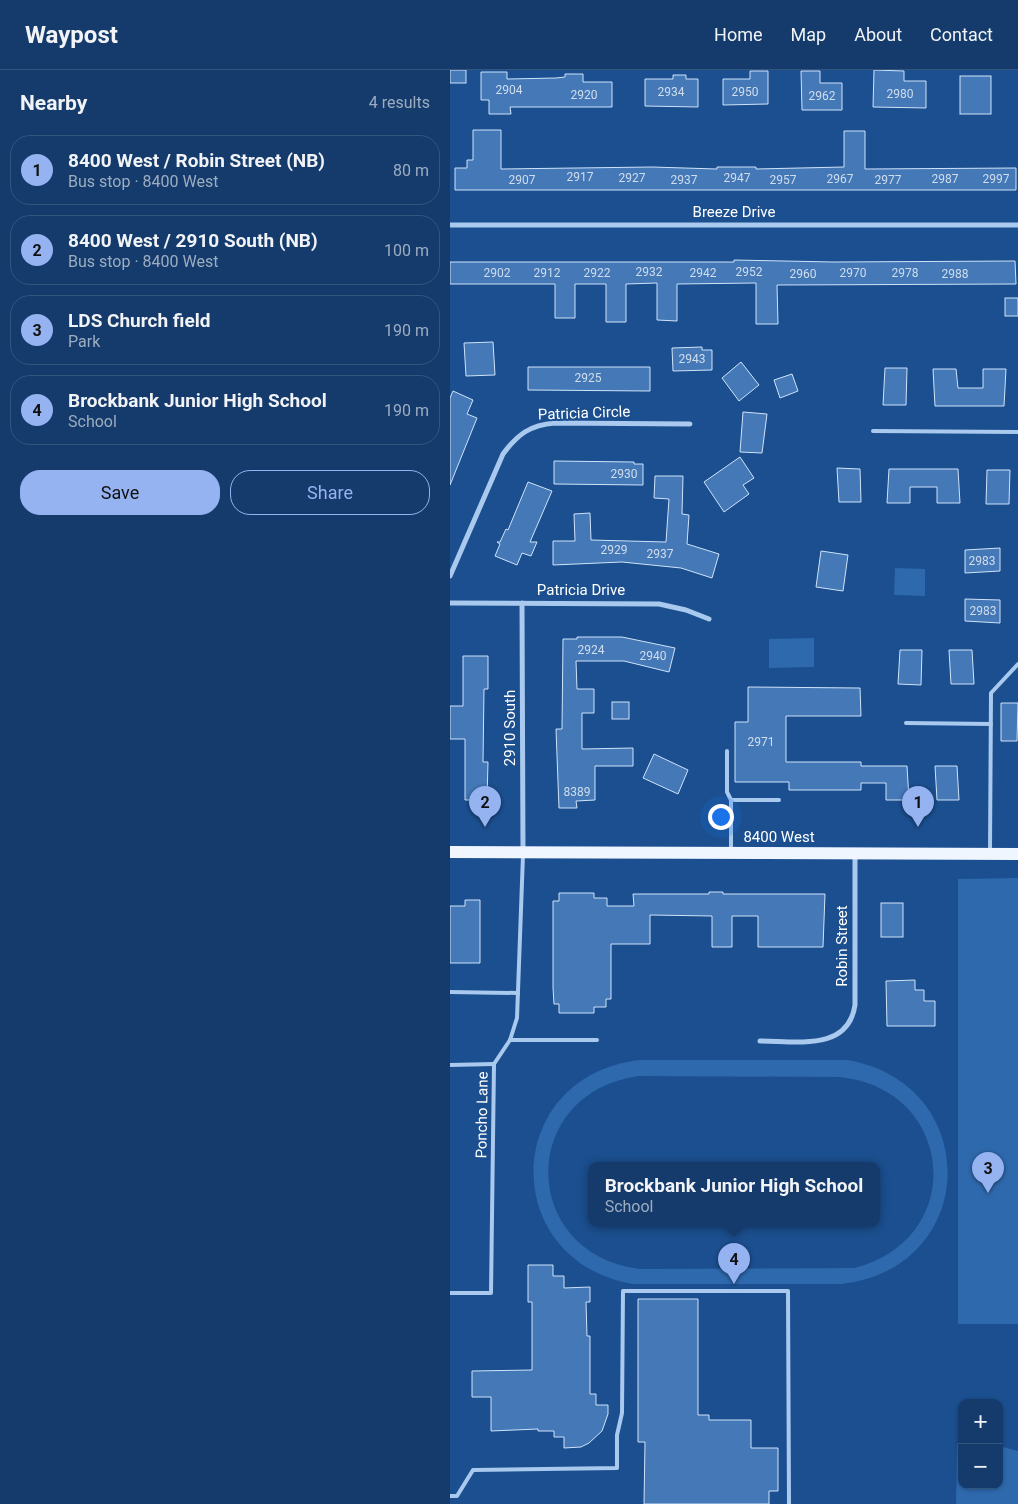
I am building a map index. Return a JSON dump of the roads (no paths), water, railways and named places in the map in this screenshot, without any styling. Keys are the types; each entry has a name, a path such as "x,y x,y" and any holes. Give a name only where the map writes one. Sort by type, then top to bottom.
{"main road":[{"name":"8400 West","path":"450,852 1018,854"}],"street":[{"name":"Breeze Drive","path":"450,225 1018,225"},
{"name":"Patricia Circle","path":"450,576 503,454 516,437 524,431 541,424 555,423 690,424"},
{"name":"2910 South","path":"522,602 523,852"},
{"name":"Patricia Drive","path":"450,603 659,604 686,610 709,619"},
{"name":"Robin Street","path":"760,1041 815,1041 839,1034 850,1022 855,1005 855,853"}],"lane":[{"path":"873,430 1018,432"},
{"path":"990,854 991,693 1018,664"},
{"path":"906,723 991,724"},
{"path":"727,751 727,792 731,800 731,853"},
{"path":"731,800 779,800"},
{"name":"Poncho Lane","path":"450,1293 491,1293 494,1064 510,1040 517,1018 523,852"},
{"path":"450,992 518,993"},
{"path":"510,1040 597,1040"},
{"path":"450,1065 494,1064"},
{"path":"450,1496 457,1496 473,1470 617,1468 617,1435 622,1413 623,1291 788,1291 789,1504"}],"place":[{"name":"8400 West / 2910 South (NB)","path":"485,827"},
{"name":"8400 West / Robin Street (NB)","path":"918,827"},
{"name":"LDS Church field","path":"988,1193"},
{"name":"Brockbank Junior High School","path":"734,1284"}]}
